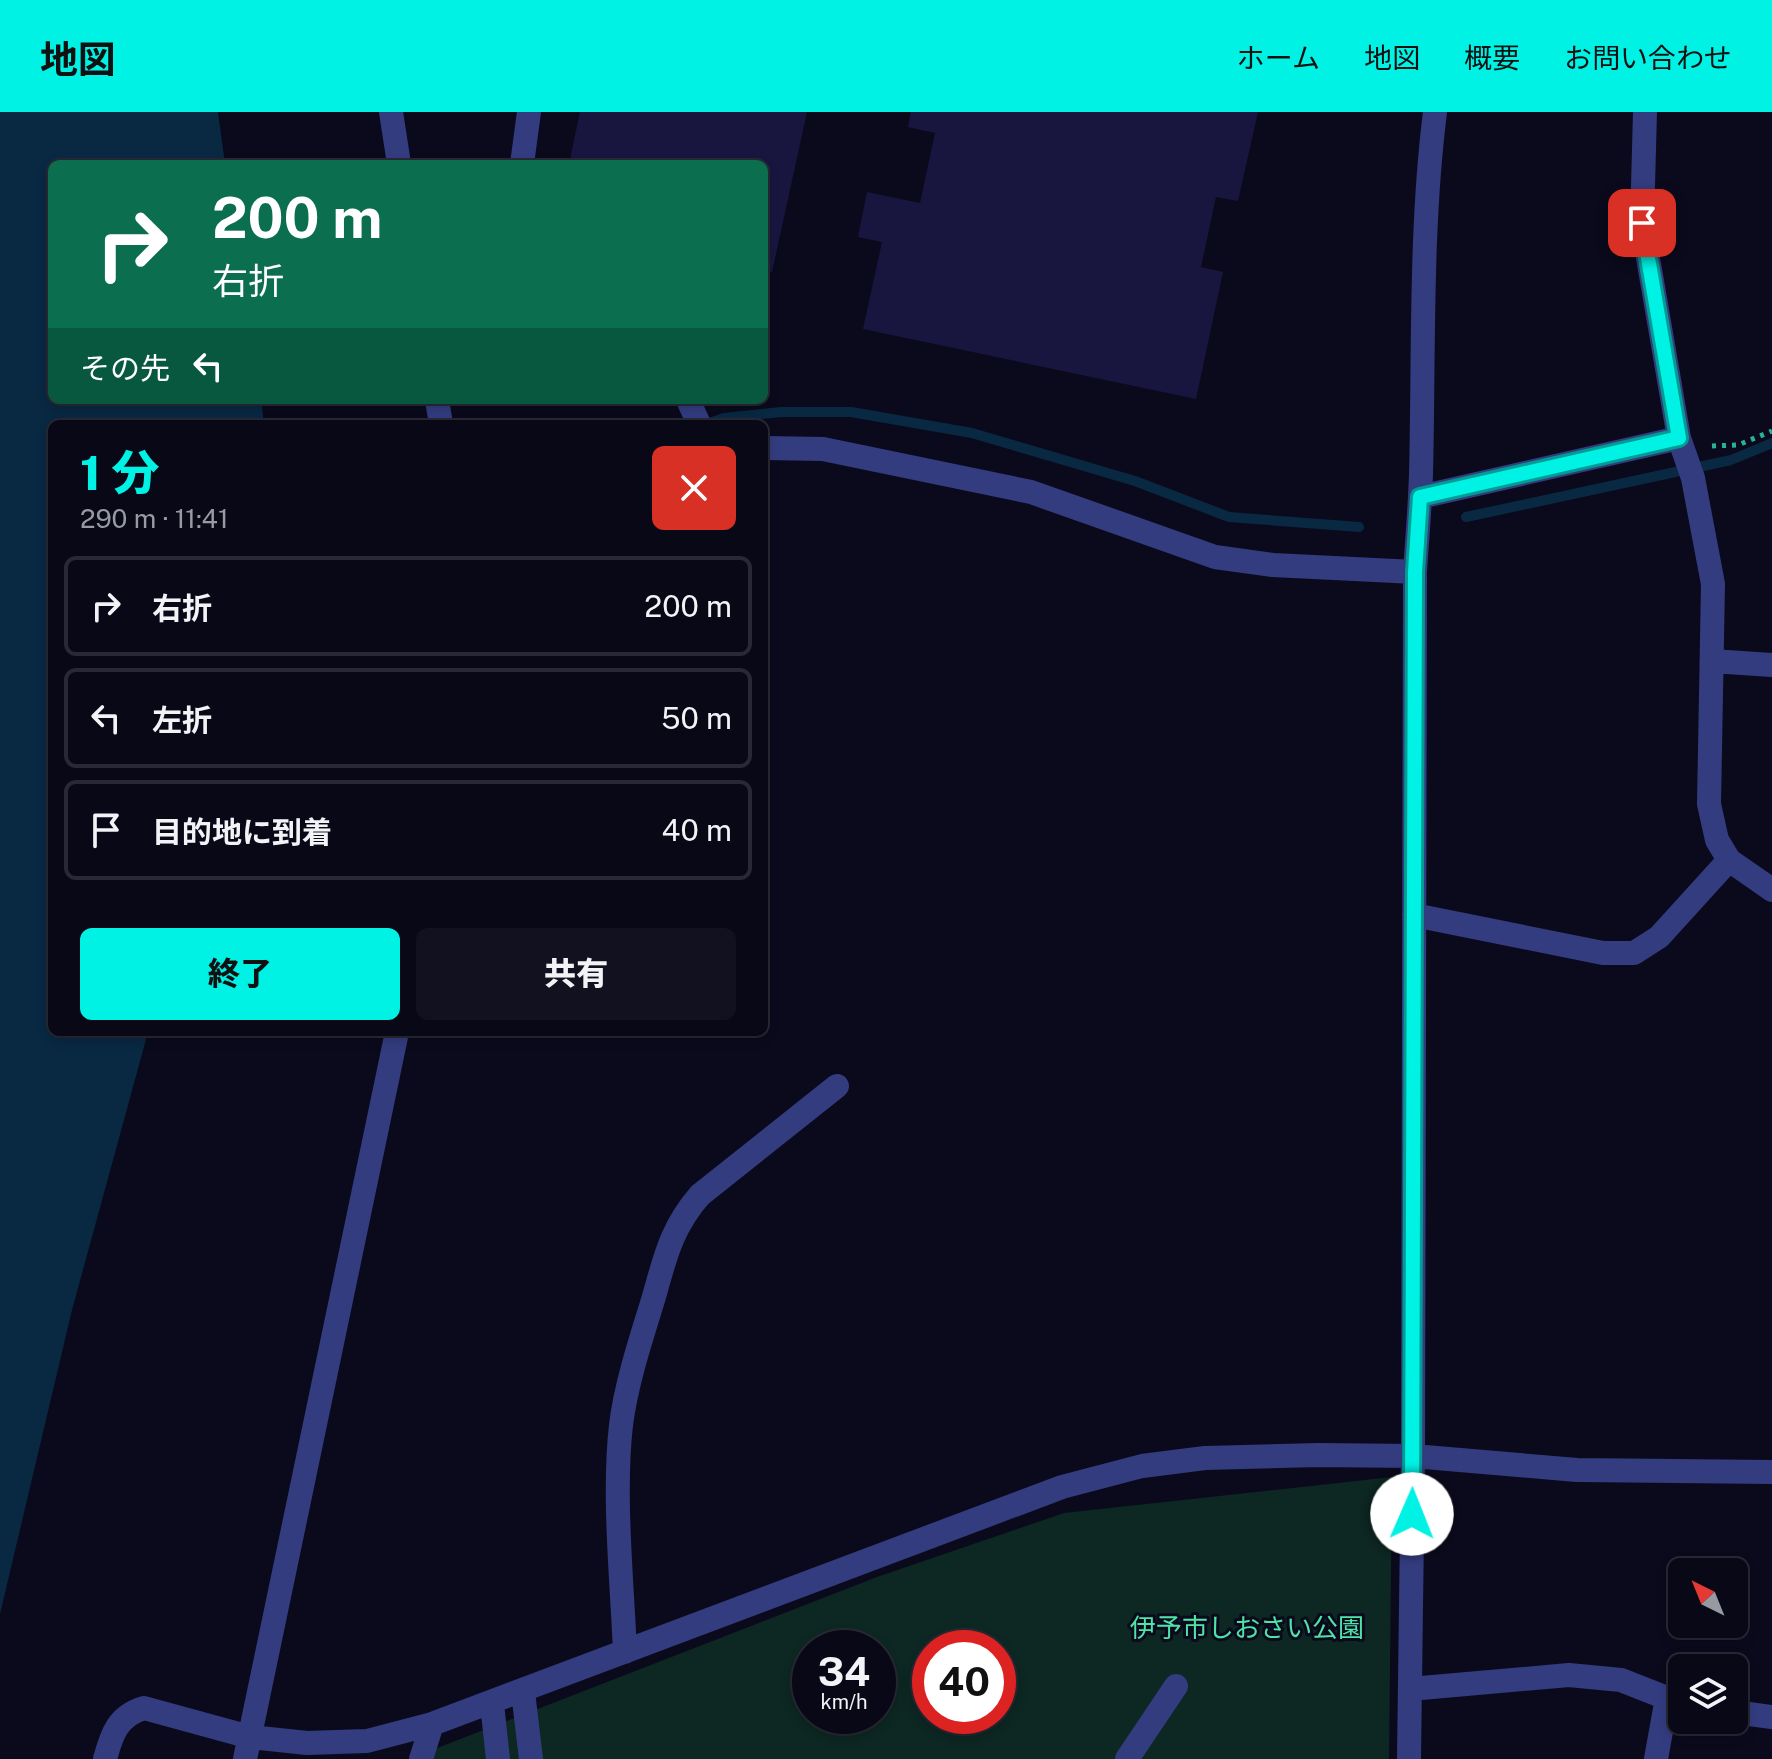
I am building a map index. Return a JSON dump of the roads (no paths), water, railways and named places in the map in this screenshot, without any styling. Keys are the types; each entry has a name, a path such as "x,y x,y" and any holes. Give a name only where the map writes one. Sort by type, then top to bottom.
{"street":[{"path":"391,112 398,160"},
{"path":"523,160 529,112"},
{"path":"1409,1759 1413,1456 1415,572 1420,497 1421,345 1428,167 1435,112"},
{"path":"1645,112 1642,223 1681,442 1693,478 1713,584 1709,804 1717,840 1729,860 1772,890"},
{"path":"1420,497 1681,442"},
{"path":"768,448 823,449 1031,492 1215,557 1273,565 1415,572"},
{"path":"1712,661 1772,665"},
{"path":"1414,915 1603,953 1634,953 1659,937 1729,860"},
{"path":"247,1748 396,1036"},
{"path":"625,1652 619,1492 621,1424 669,1244 682,1216 700,1195 837,1086"},
{"path":"105,1759 117,1726 128,1713 144,1708 247,1748 367,1741 432,1724 492,1704 1062,1487 1142,1466 1205,1458 1318,1455 1413,1456 1577,1470 1772,1472"},
{"path":"1410,1689 1569,1675 1621,1680 1668,1698"},
{"path":"1127,1759 1176,1686"},
{"path":"523,1692 531,1759"},
{"path":"492,1704 498,1759"},
{"path":"1748,1714 1772,1717"},
{"path":"1656,1759 1668,1722"},
{"path":"421,1759 432,1724"}],"water":[{"path":"0,112 218,112 224,160 48,160 48,404 262,404 264,420 48,420 48,1036 147,1036 72,1310 0,1614"}],"waterway":[{"path":"718,420 781,412 851,412 972,433 1135,481 1229,517 1359,527"},
{"path":"1466,517 1731,460 1772,443"}],"park label":[{"name":"伊予市しおさい公園","path":"1247,1627"}]}
